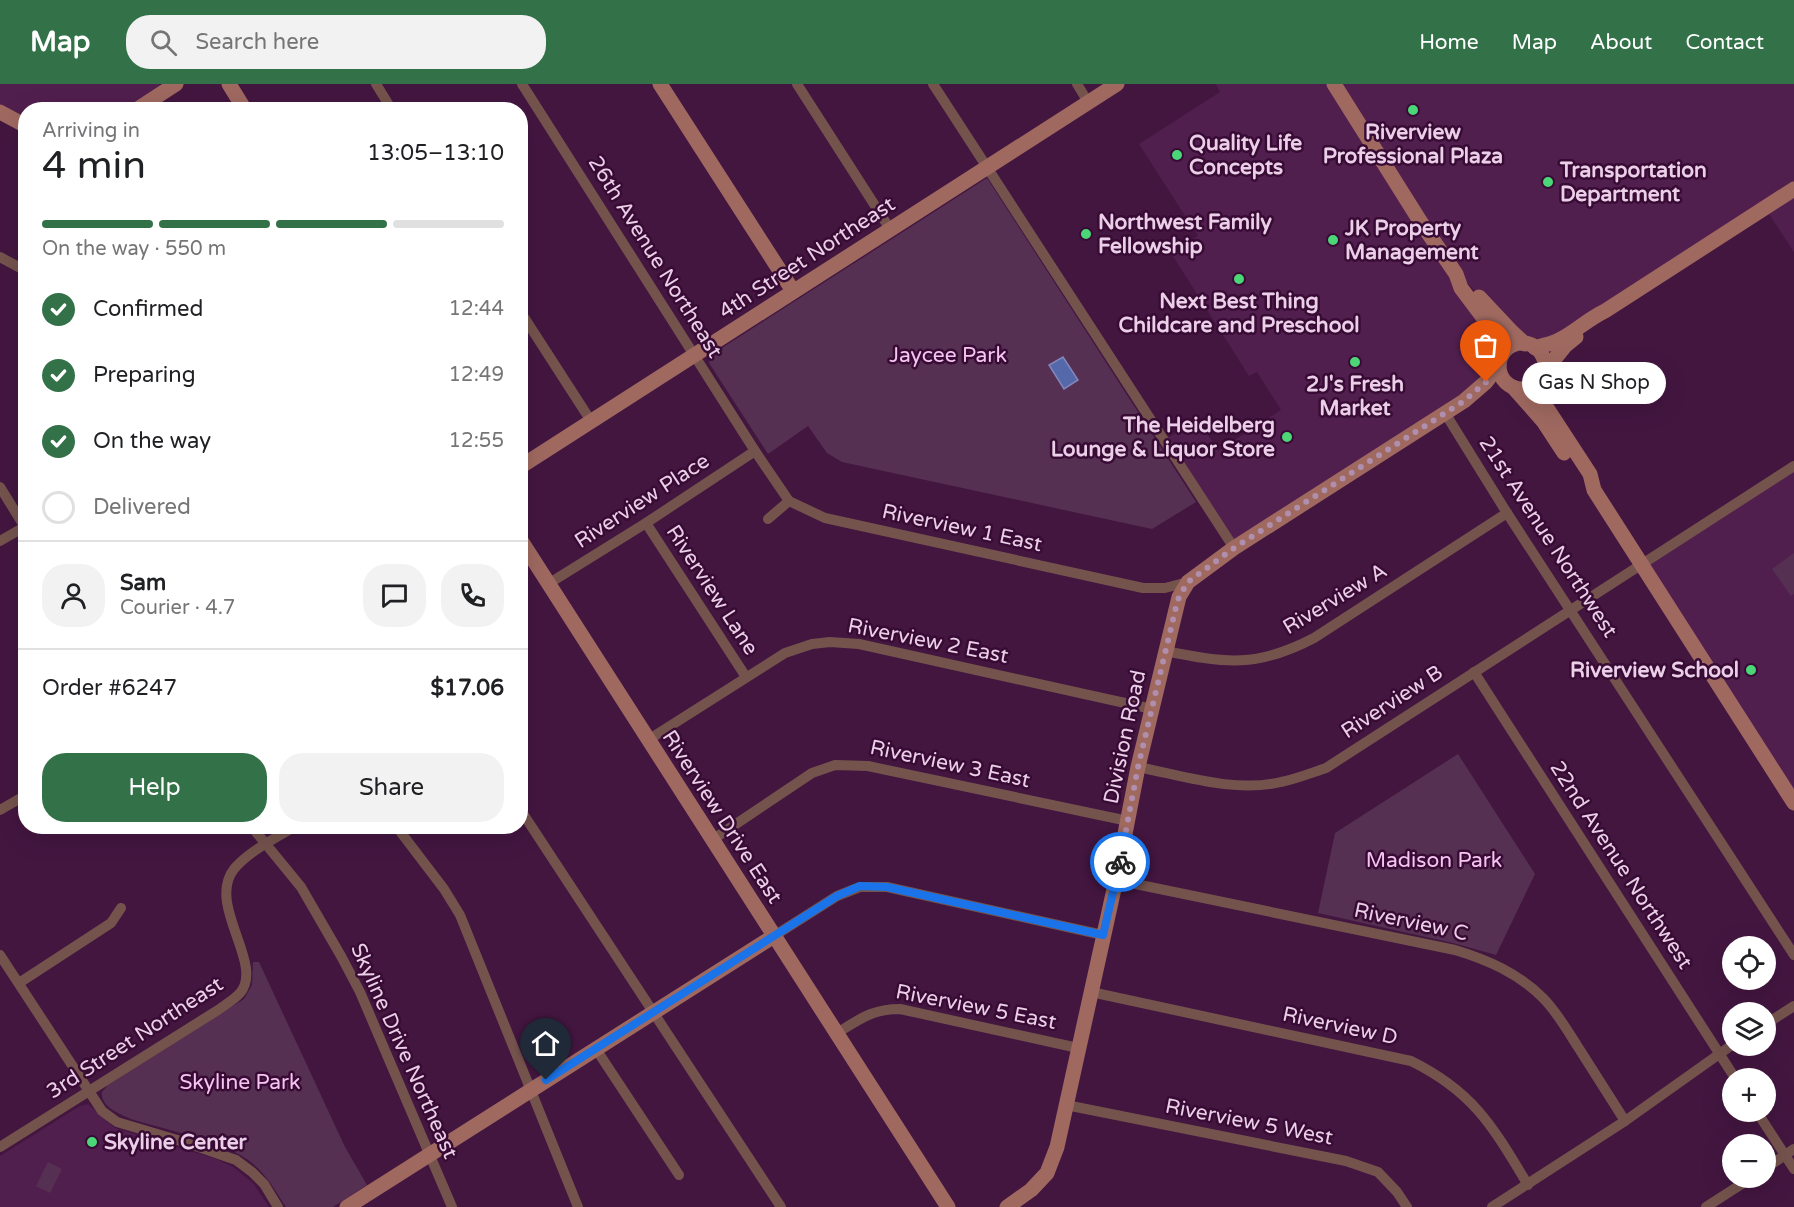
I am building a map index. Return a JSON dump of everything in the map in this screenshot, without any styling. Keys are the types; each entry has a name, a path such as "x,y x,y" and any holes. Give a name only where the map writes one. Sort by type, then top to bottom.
{"street":[{"path":"148,102 176,84"},
{"path":"229,84 240,102"},
{"path":"376,84 387,102"},
{"name":"26th Avenue Northeast","path":"522,84 755,451"},
{"path":"660,84 793,291"},
{"path":"797,84 890,230"},
{"path":"933,84 1234,548"},
{"path":"1077,84 1088,102"},
{"name":"4th Street Northeast","path":"528,462 1117,84"},
{"path":"1334,84 1456,274 1461,288 1494,332 1501,360 1502,376 1543,421 1582,479 1594,490 1794,803"},
{"path":"0,112 18,122"},
{"path":"1501,360 1514,345 1530,346 1557,341 1794,189"},
{"path":"0,257 18,267"},
{"path":"1456,274 1466,281 1505,325 1544,361 1542,393 1545,405 1590,474 1594,490"},
{"path":"1511,386 1529,387 1543,374 1565,346 1600,319 1605,311"},
{"path":"528,324 591,422"},
{"name":"Division Road","path":"1007,1207 1031,1190 1047,1173 1057,1147 1116,880 1138,767 1179,597 1188,582 1234,548 1464,401 1486,382 1501,360"},
{"name":"Division Road","path":"1464,401 1491,388 1511,386"},
{"name":"21st Avenue Northwest","path":"1446,413 1507,513 1794,955"},
{"path":"755,451 789,501 768,519"},
{"name":"Riverview Place","path":"548,584 755,451"},
{"name":"Riverview B","path":"1138,767 1223,784 1248,785 1280,783 1326,768 1794,466"},
{"path":"0,487 18,516"},
{"name":"Riverview 1 East","path":"789,501 825,518 1143,588 1165,588 1188,582"},
{"name":"Riverview A","path":"1165,651 1232,662 1262,658 1288,651 1314,638 1507,513"},
{"name":"Riverview Lane","path":"646,523 746,677"},
{"path":"0,541 18,531"},
{"name":"Riverview Drive East","path":"528,552 948,1207"},
{"name":"Riverview 2 East","path":"648,740 785,653 812,644 830,642 859,644 1152,709"},
{"name":"22nd Avenue Northwest","path":"1474,672 1729,1068"},
{"name":"Riverview 3 East","path":"712,840 812,773 835,765 868,766 1128,821"},
{"path":"0,810 18,800"},
{"path":"528,821 781,1207"},
{"name":"Skyline Drive Northeast","path":"257,834 301,887 360,992 452,1207"},
{"name":"3rd Street Northeast","path":"0,1147 218,1010 241,992 247,978 227,907 226,888 233,870 248,856 283,834"},
{"path":"402,834 444,889 460,915 578,1207"},
{"name":"Riverview C","path":"1116,880 1455,950 1500,966 1543,998 1562,1022 1625,1121"},
{"path":"348,1207 837,896 860,886 887,887 1103,935"},
{"path":"19,982 111,922 121,908"},
{"path":"0,955 102,1111 117,1122 236,1160 264,1185 278,1207"},
{"name":"Riverview D","path":"1091,992 1411,1061 1443,1078 1469,1100 1494,1128 1528,1185"},
{"path":"1776,1018 1794,1006"},
{"name":"Riverview 5 East","path":"837,1033 869,1013 883,1009 900,1009 1078,1047"},
{"path":"596,1049 679,1175"},
{"path":"1492,1207 1625,1121 1722,1052"},
{"name":"Riverview 5 West","path":"1066,1105 1346,1161 1378,1172 1397,1191 1407,1207"},
{"path":"1765,1122 1790,1152 1794,1169"},
{"path":"1776,1161 1790,1152"},
{"path":"1706,1207 1735,1188"}],"shaded area":[{"path":"0,84 159,84 164,92 148,102 18,102 18,117 0,109"},
{"path":"1216,84 1794,84 1794,252 1769,214 1535,348 1457,274 1502,355 1486,382 1234,548 1164,440 1198,419 1218,451 1281,410 1257,372 1249,376 1171,253 1198,236 1139,144 1220,92"},
{"name":"Riverview School","path":"1794,466 1794,803 1640,565"},
{"name":"Skyline Center","path":"88,1104 115,1128 216,1159 233,1167 253,1183 269,1207 0,1207 0,1156 80,1106"}],"green space":[{"name":"Jaycee Park","path":"987,178 1196,502 1152,529 842,462 827,453 808,426 768,454 709,363 711,355"},
{"path":"1794,553 1794,594 1791,596 1772,569"},
{"name":"Madison Park","path":"1458,754 1535,874 1496,955 1453,943 1318,913 1335,833"},
{"name":"Skyline Park","path":"253,962 259,962 345,1147 367,1185 333,1207 286,1207 262,1173 242,1156 212,1143 121,1115 111,1109 102,1097 102,1092 108,1085 244,999 252,985"},
{"path":"48,1162 62,1169 50,1193 36,1186"}],"water":[{"path":"1063,357 1078,380 1064,389 1049,365"}],"way so far":[{"path":"1120,862 1138,767 1176,607 1188,582 1234,548 1464,401 1486,382"}],"place":[{"name":"Riverview Professional Plaza","path":"1413,110"},
{"name":"Quality Life Concepts","path":"1177,155"},
{"name":"Transportation Department","path":"1548,182"},
{"name":"Northwest Family Fellowship","path":"1086,234"},
{"name":"JK Property Management","path":"1333,240"},
{"name":"Next Best Thing Childcare and Preschool","path":"1239,279"},
{"name":"2J's Fresh Market","path":"1355,362"},
{"name":"Gas N Shop","path":"1486,382"},
{"name":"The Heidelberg Lounge & Liquor Store","path":"1287,437"},
{"name":"Riverview School","path":"1751,670"},
{"name":"Skyline Center","path":"92,1142"}],"route":[{"path":"546,1080 837,896 860,886 887,887 943,898 1103,935 1120,862"}]}
